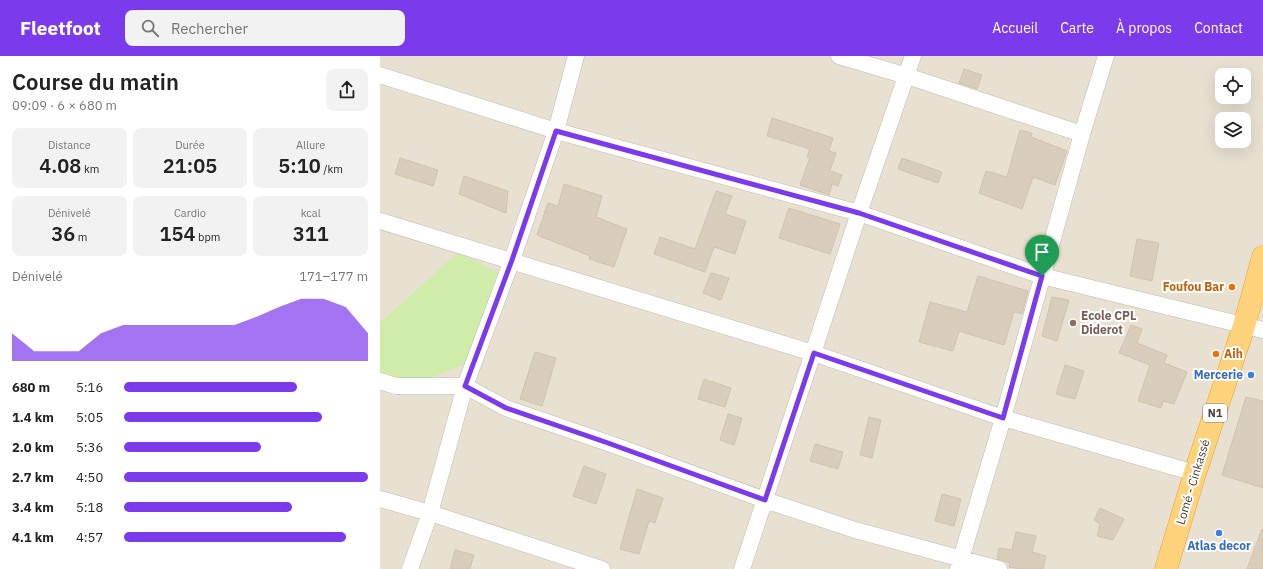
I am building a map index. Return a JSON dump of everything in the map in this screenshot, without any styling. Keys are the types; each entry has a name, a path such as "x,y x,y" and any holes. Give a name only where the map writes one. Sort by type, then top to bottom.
{"highway":[{"name":"Lomé - Cinkassé","path":"1166,569 1195,472 1254,328 1263,257"}],"street":[{"path":"410,569 430,513 465,386 512,260 556,131 576,56"},
{"path":"838,56 907,76 1082,134"},
{"path":"742,569 859,213 913,56"},
{"path":"960,563 1003,418 1082,134 1106,56"},
{"path":"380,75 556,131 859,213 1042,276 1254,328"},
{"path":"380,221 814,353 1003,418 1195,472"},
{"path":"380,381 396,386 465,386 506,408 765,500 960,563 999,569"},
{"path":"380,499 430,513 578,566 602,569"}],"shaded area":[{"path":"380,56 1263,56 1263,569 380,569"}],"green space":[{"path":"458,252 501,274 467,363 414,385 380,376 380,323"}],"building":[{"path":"964,69 982,75 977,89 959,83"},
{"path":"772,118 833,138 829,151 836,153 830,171 842,175 838,186 832,184 829,195 800,185 810,157 807,157 810,149 767,136"},
{"path":"1020,130 1032,133 1031,137 1067,151 1055,185 1033,177 1022,209 979,193 986,171 1007,177"},
{"path":"400,158 438,170 433,186 395,174"},
{"path":"902,158 942,172 938,183 898,169"},
{"path":"464,176 508,191 506,213 459,194"},
{"path":"564,184 602,196 596,217 627,229 614,267 589,259 590,256 537,235 548,203 558,206"},
{"path":"716,191 732,196 725,214 746,221 735,254 714,247 705,272 654,254 660,237 695,249"},
{"path":"789,208 840,224 830,254 779,238"},
{"path":"1137,239 1159,243 1152,281 1130,276"},
{"path":"711,273 729,278 721,300 703,293"},
{"path":"978,276 1028,291 1022,314 1014,312 1004,345 959,331 953,351 919,342 930,302 967,312"},
{"path":"1052,297 1069,300 1057,341 1042,336"},
{"path":"1131,325 1142,329 1137,343 1167,355 1164,363 1187,372 1174,404 1163,401 1161,408 1138,401 1150,365 1119,353"},
{"path":"535,352 556,358 542,406 520,399"},
{"path":"1065,365 1084,371 1075,399 1056,394"},
{"path":"704,379 731,388 725,407 698,399"},
{"path":"1246,397 1263,401 1263,488 1222,475"},
{"path":"728,414 742,418 734,445 720,440"},
{"path":"869,417 881,420 872,458 860,455"},
{"path":"815,444 843,452 838,469 810,461"},
{"path":"584,466 606,474 596,504 573,496"},
{"path":"637,489 663,498 655,523 649,521 639,554 620,549"},
{"path":"942,494 961,499 954,526 935,521"},
{"path":"1100,508 1124,519 1113,540 1097,536 1100,524 1094,520"},
{"path":"1262,529 1263,569 1247,569"},
{"path":"1016,532 1036,536 1032,552 1046,556 1043,569 1020,569 1009,567 1010,563 997,559 999,548 1012,550"},
{"path":"455,550 474,555 470,569 450,569"}],"place":[{"name":"Foufou Bar","path":"1232,287"},
{"name":"Ecole CPL Diderot","path":"1073,323"},
{"name":"Aih","path":"1216,354"},
{"name":"Mercerie","path":"1251,375"},
{"name":"Atlas decor","path":"1219,533"}],"route":[{"path":"556,131 859,213 1042,276 1003,418 814,353 765,500 506,408 465,386 512,260 556,131"}]}
